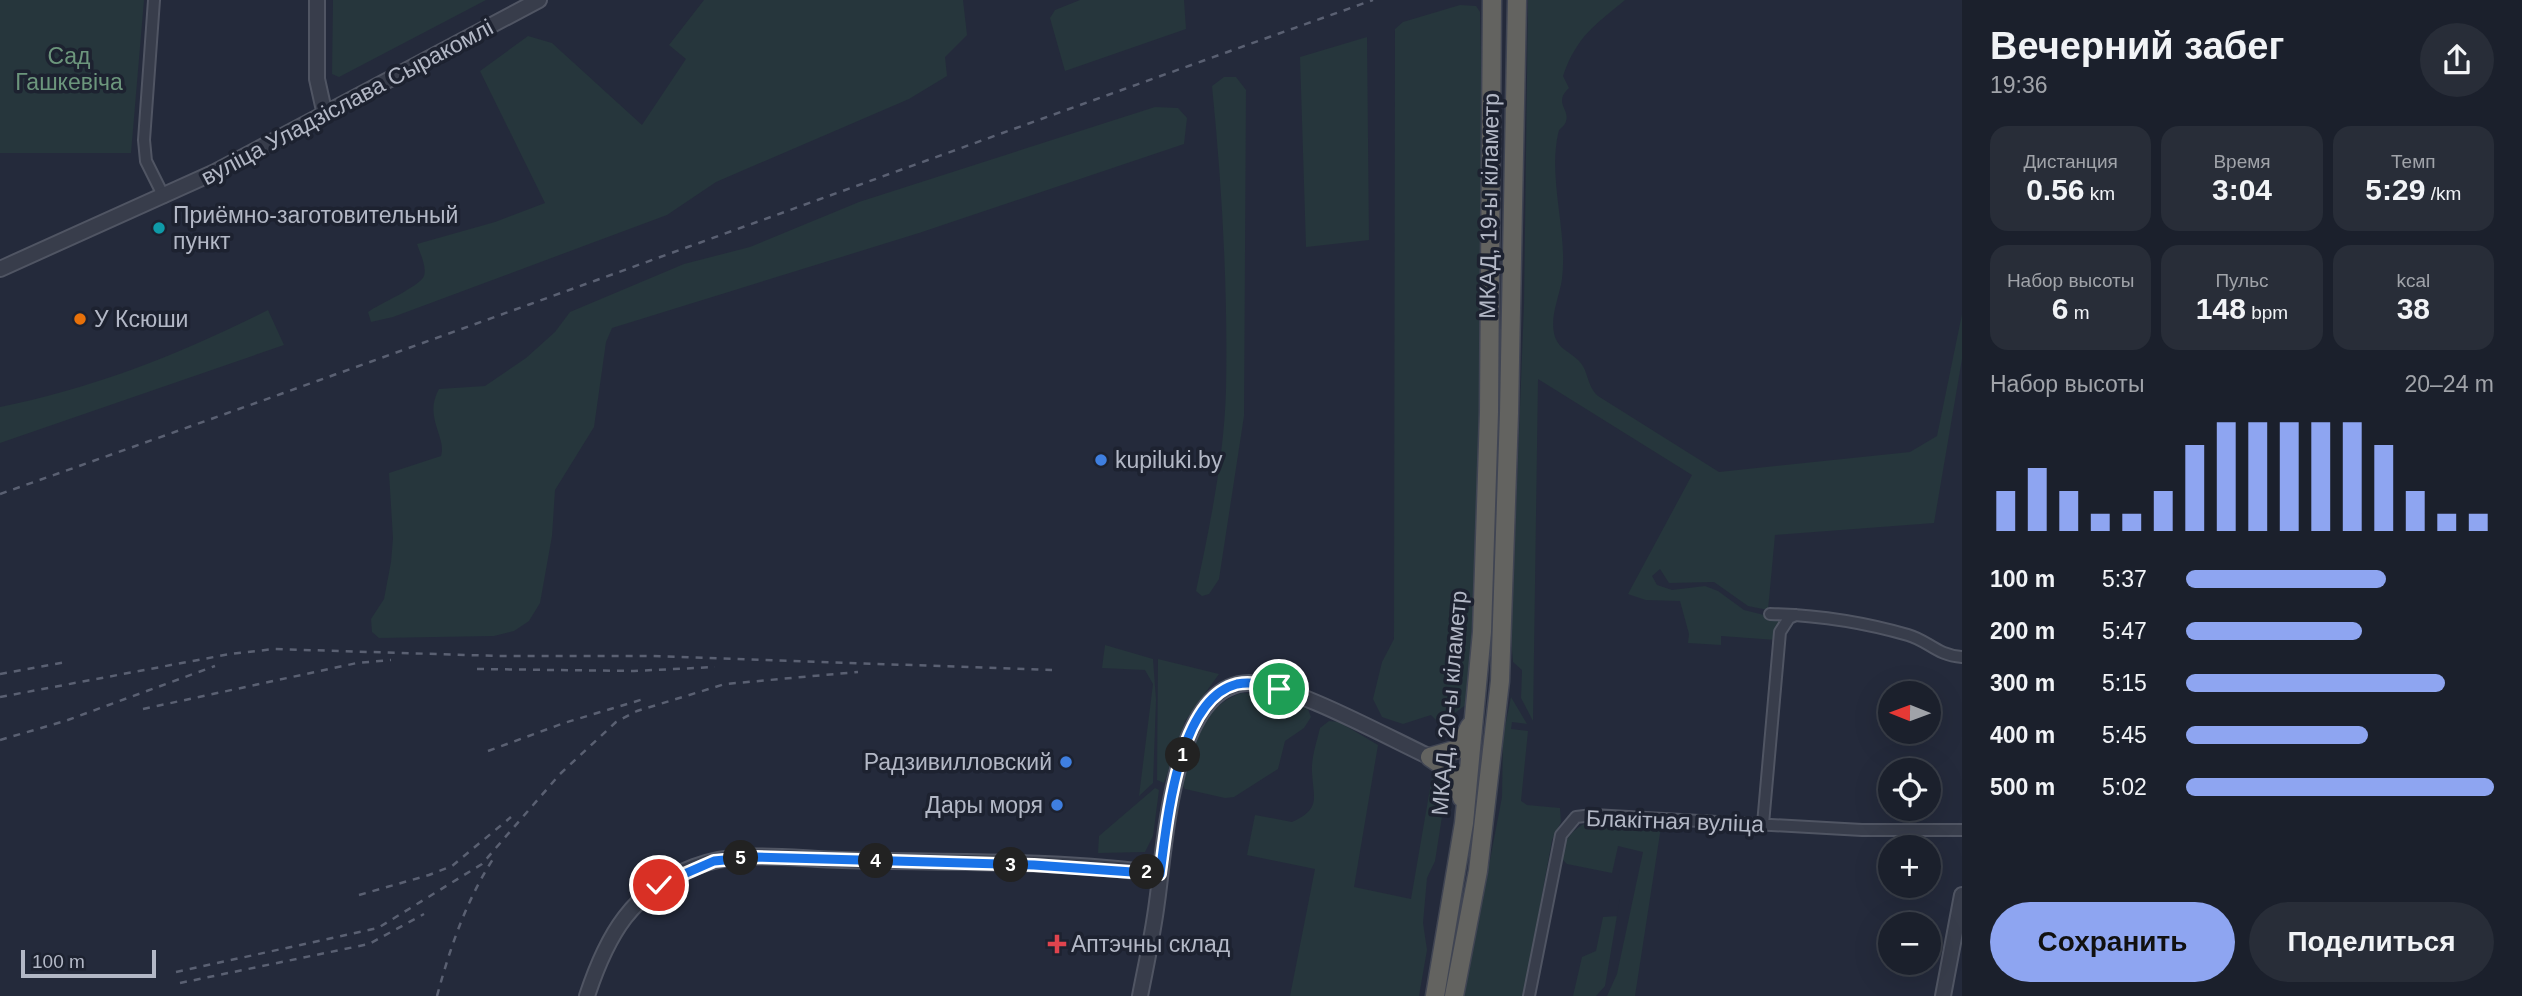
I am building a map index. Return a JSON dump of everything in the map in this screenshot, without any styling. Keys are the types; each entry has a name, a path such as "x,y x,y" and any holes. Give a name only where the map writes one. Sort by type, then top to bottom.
{"highway":[{"name":"МКАД, 19-ы кіламетр","path":"1489,412 1492,0"},
{"name":"МКАД, 19-ы кіламетр","path":"1509,413 1517,0"},
{"name":"МКАД, 20-ы кіламетр","path":"1435,996 1464,823 1476,712 1486,554 1489,412"},
{"name":"МКАД, 20-ы кіламетр","path":"1454,996 1478,870 1491,775 1503,631 1509,413"},
{"path":"1430,757 1458,749 1476,712"},
{"path":"1430,757 1456,775 1462,791 1464,823"},
{"path":"1458,976 1461,996"}],"street":[{"path":"154,0 144,141 146,161 164,197"},
{"path":"317,0 317,79 324,115"},
{"name":"вуліца Уладзіслава Сыракомлі","path":"0,269 164,197 539,0"},
{"path":"1770,614 1796,615 1912,636 1931,649 1962,657"},
{"path":"1763,824 1780,632 1789,618 1796,615"},
{"path":"1140,996 1172,795 1186,746 1206,706 1222,690 1252,683 1292,693 1430,757"},
{"name":"Блакітная вуліца","path":"1529,996 1561,835 1576,817 1593,815 1962,831"},
{"path":"587,996 601,953 636,903 659,885 714,861 755,857 951,862 1160,874"},
{"path":"1942,996 1962,895"}],"green space":[{"name":"Сад Гашкевіча","path":"0,0 144,0 131,153 0,153"},
{"path":"333,0 486,0 339,77 332,74"},
{"path":"704,0 963,0 967,35 945,57 947,76 909,99 716,182 667,215 393,317 371,322 368,312 407,290 424,276 424,264 417,244 495,222 545,203 480,71 528,36 552,43 642,125 686,59 669,45"},
{"path":"1080,0 1184,0 1186,29 1065,71 1050,18 1055,10"},
{"path":"1528,0 1625,0 1588,33 1568,62 1563,76 1569,88 1562,98 1567,117 1559,132 1556,152 1556,188 1563,261 1553,330 1559,345 1582,364 1591,387 1598,396 1719,472 1910,452 1937,436 1962,314 1962,359 1934,523 1775,535 1768,610 1748,606 1714,582 1669,583 1660,569 1652,576 1657,585 1672,590 1705,586 1718,591 1744,610 1780,619 1776,640 1721,636 1721,645 1688,643 1689,634 1680,601 1646,600 1628,594 1692,475 1538,379 1533,721 1521,698 1522,670 1513,662 1511,638 1524,304"},
{"path":"1460,5 1476,6 1480,12 1485,254 1476,562 1467,704 1440,724 1431,715 1403,724 1382,717 1373,699 1382,662 1394,639 1395,29 1403,22"},
{"path":"1367,37 1369,240 1306,247 1300,57"},
{"path":"1224,77 1236,77 1246,90 1244,416 1219,579 1209,594 1202,596 1196,591 1211,516 1225,415 1224,238 1212,86"},
{"path":"1155,107 1178,108 1187,118 1184,144 919,233 612,328 606,342 594,427 555,490 552,536 540,603 529,621 514,631 494,636 379,638 372,632 371,619 384,599 391,562 393,538 389,473 441,456 441,441 433,409 439,389 485,386 526,358 555,332 570,312 684,264 750,247 859,202"},
{"path":"268,310 284,345 0,443 0,407 69,390 137,368"},
{"path":"1105,645 1153,659 1156,700 1153,783 1139,796 1153,684 1145,670 1102,668"},
{"path":"1158,659 1219,674 1185,721 1164,783 1157,780"},
{"path":"1242,693 1263,694 1308,709 1311,717 1304,728 1285,741 1278,769 1234,797 1225,798 1185,789 1180,782 1189,755 1208,717 1229,699"},
{"path":"1511,697 1527,724 1512,722 1511,729 1528,731 1521,801 1527,805 1560,808 1561,822 1552,840 1524,996 1464,996 1502,797 1503,737"},
{"path":"1329,721 1339,722 1378,745 1354,887 1411,899 1433,771 1440,773 1444,782 1444,804 1435,861 1427,878 1423,923 1427,950 1419,996 1290,996 1315,869 1247,855 1255,815 1292,822 1312,807 1313,755 1320,728"},
{"path":"1155,788 1159,790 1153,836 1145,852 1098,853 1099,836"},
{"path":"1594,820 1661,827 1635,996 1607,996 1617,974 1643,852 1618,846 1612,873 1567,864 1560,857 1571,834"},
{"path":"1617,916 1605,986 1596,996 1573,996 1582,957 1596,951 1603,917"}],"railway":[{"path":"0,494 1373,0"},
{"path":"0,697 230,654 274,649 499,656 652,656 1052,670"},
{"path":"143,709 357,663 391,660"},
{"path":"0,674 66,662"},
{"path":"0,740 65,721 215,666"},
{"path":"477,669 634,671 715,667"},
{"path":"176,972 378,928 482,864 560,774 616,722 637,711 725,684 858,672"},
{"path":"488,751 564,723 647,698"},
{"path":"359,895 452,866 511,817"},
{"path":"437,996 460,925 493,859"},
{"path":"180,983 369,944 424,914"}],"place":[{"name":"Приёмно-заготовительный пункт","path":"159,228"},
{"name":"У Ксюши","path":"80,319"},
{"name":"kupiluki.by","path":"1101,460"},
{"name":"Радзивилловский","path":"1066,762"},
{"name":"Дары моря","path":"1057,805"},
{"name":"Аптэчны склад","path":"1057,944"}],"route":[{"path":"659,885 693,867 714,861 755,857 1034,865 1160,874 1178,767 1191,733 1206,706 1222,690 1235,685 1252,683 1279,689"}]}
